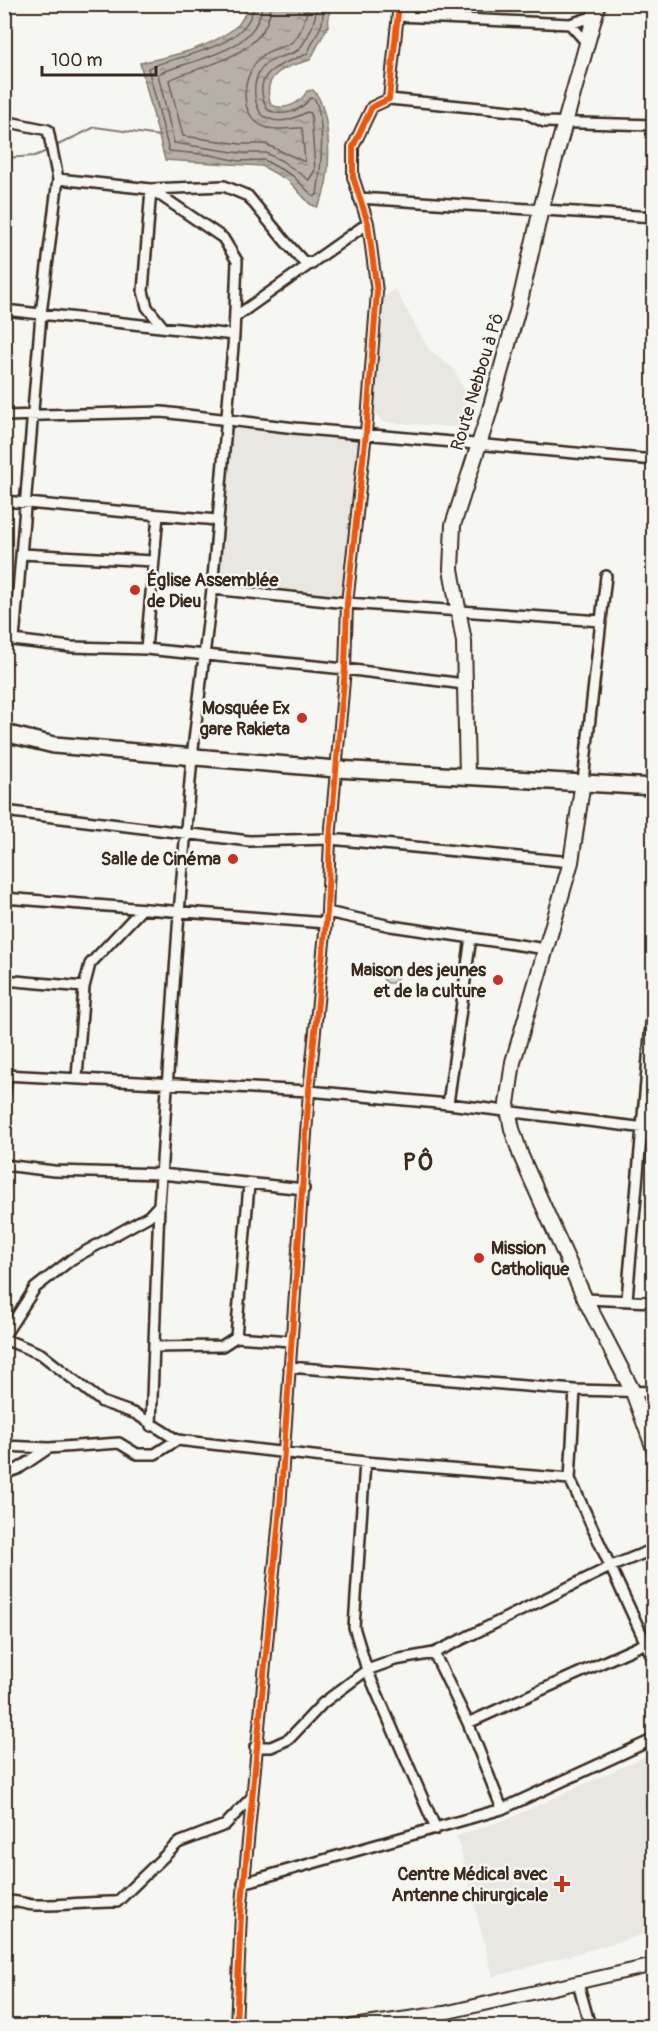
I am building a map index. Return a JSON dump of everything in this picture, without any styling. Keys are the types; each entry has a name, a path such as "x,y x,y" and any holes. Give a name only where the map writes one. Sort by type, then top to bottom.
{"highway":[{"path":"4,733 54,745 336,769 583,781 654,787"}],"main road":[{"name":"Route Nebbou à Pô","path":"467,775 464,642 451,569 451,536 520,301 541,209 597,10"},
{"path":"583,781 571,862 513,1062 508,1086 509,1111 521,1156 585,1299 633,1392 654,1449"}],"street":[{"path":"389,99 399,4"},
{"path":"398,16 570,24 597,10"},
{"path":"570,24 587,43"},
{"path":"236,2026 243,1883 280,1508 282,1452 304,1189 309,1091 327,912 330,839 345,669 346,603 366,433 377,292 368,223 353,177 353,147 372,107 389,99 523,112 544,122 654,125"},
{"path":"4,122 48,130 58,179 41,314 22,554 9,640 71,647 146,649 345,669 464,684"},
{"path":"58,179 152,189 224,186 248,196 302,260 312,264"},
{"path":"151,1426 159,1205 185,831 212,589 234,334 237,261 224,238 152,189"},
{"path":"152,189 143,291 147,307 164,327"},
{"path":"359,198 654,217"},
{"path":"235,317 368,223"},
{"path":"4,310 234,334"},
{"path":"4,416 162,412 227,421 654,460"},
{"path":"4,501 217,520"},
{"path":"146,649 158,515"},
{"path":"22,554 153,561"},
{"path":"583,781 606,576"},
{"path":"212,589 346,603 601,621"},
{"path":"4,811 185,831 249,841 330,839 571,862"},
{"path":"4,898 326,923"},
{"path":"77,1077 84,987 90,964 141,910"},
{"path":"327,912 391,926 546,949"},
{"path":"448,1104 471,937"},
{"path":"4,980 84,987"},
{"path":"627,1299 648,1128 654,990"},
{"path":"4,1097 6,1075 77,1077 309,1091 448,1104 648,1128"},
{"path":"4,1166 54,1171 161,1174 304,1189"},
{"path":"236,1336 249,1185"},
{"path":"159,1205 149,1216 72,1258 35,1288 4,1338 41,1354 102,1402 136,1414 151,1426 177,1440 365,1462 570,1479"},
{"path":"585,1299 627,1299 654,1302"},
{"path":"154,1347 222,1346 236,1336 290,1341"},
{"path":"289,1367 575,1390 654,1392"},
{"path":"575,1390 570,1479 654,1661"},
{"path":"4,1446 49,1449 119,1443 137,1454 155,1454 177,1440"},
{"path":"4,1473 18,1469 49,1449"},
{"path":"365,1462 354,1627 367,1670 436,1829"},
{"path":"255,1747 271,1747 289,1739 323,1703 367,1670 395,1660 434,1653 612,1566 654,1549"},
{"path":"468,1723 646,1643"},
{"path":"434,1653 468,1723 502,1809"},
{"path":"243,1883 502,1809 654,1739"},
{"path":"4,1902 16,1900 34,1905 82,1901 117,1902 178,1843 225,1825 251,1798"},
{"path":"352,2026 379,2025 444,2013 654,1965"},
{"path":"578,1983 590,2026"}],"shaded area":[{"path":"395,289 429,350 454,369 464,391 481,392 482,397 458,427 382,422 374,411 382,299"},
{"path":"229,425 360,437 343,597 216,585"},
{"path":"390,967 396,969 398,975 396,981 390,983 384,981 382,975 384,969"},
{"name":"Centre Médical avec Antenne chirurgicale","path":"653,1753 653,1932 493,1977 457,1836 510,1818"}],"water":[{"path":"249,5 330,5 328,26 310,60 284,69 277,74 272,79 268,94 271,105 276,107 287,107 296,103 307,91 313,90 319,99 327,129 328,166 326,183 317,207 310,204 289,181 262,166 165,160 140,63 191,50 216,40 238,25"}],"waterway":[{"path":"54,147 95,127 160,136"},
{"path":"4,158 35,156 49,150"}],"cycle path":[{"path":"236,2026 241,1914 280,1508 309,1091 327,912 330,839 345,669 347,603 366,433 377,292 368,223 353,177 353,147 372,107 389,99 399,4"}],"place":[{"name":"Église Assemblée de Dieu","path":"135,590"},
{"name":"Mosquée Ex gare Rakieta","path":"302,718"},
{"name":"Salle de Cinéma","path":"233,859"},
{"name":"Maison des jeunes et de la culture","path":"498,980"},
{"name":"Mission Catholique","path":"479,1258"},
{"name":"Centre Médical avec Antenne chirurgicale","path":"562,1884"}],"district":[{"name":"PÔ","path":"419,1162"}]}
